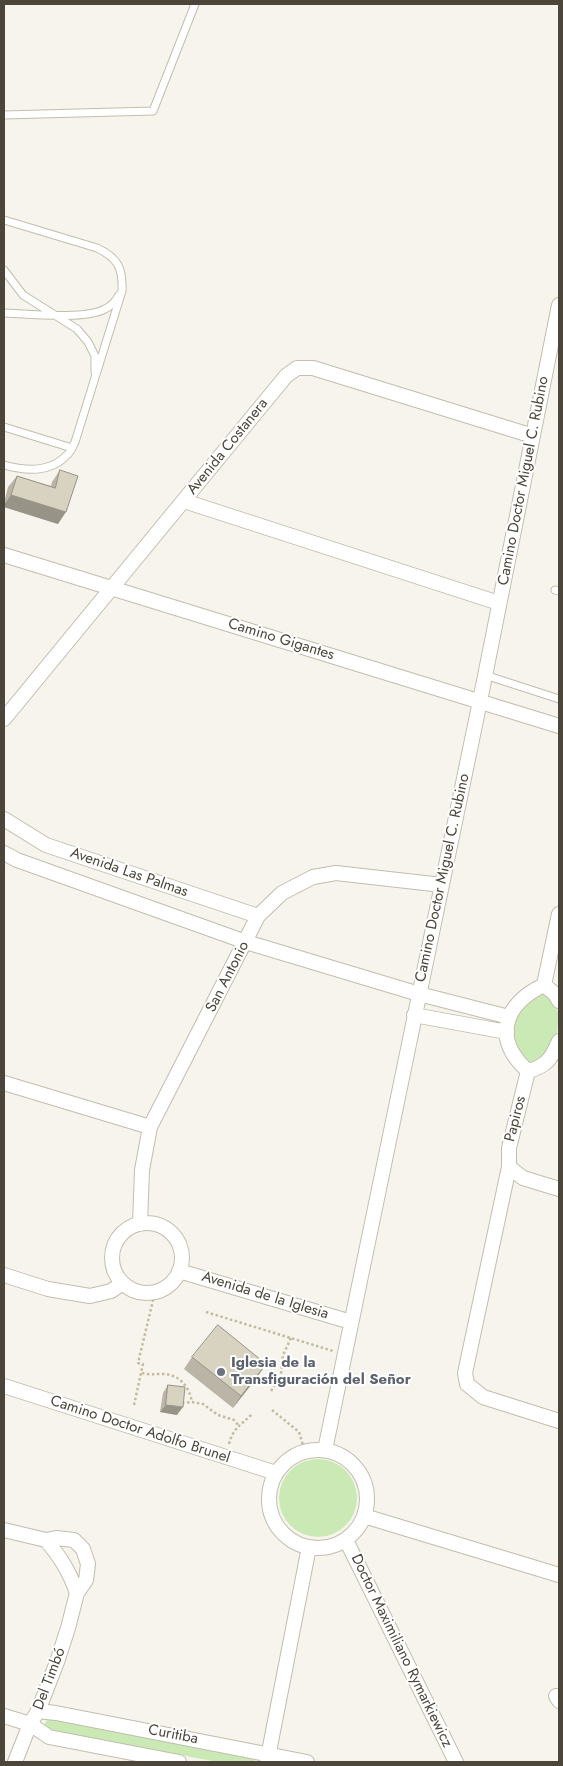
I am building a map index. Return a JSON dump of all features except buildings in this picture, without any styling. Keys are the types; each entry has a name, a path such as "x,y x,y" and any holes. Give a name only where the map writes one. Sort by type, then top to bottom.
{"street":[{"name":"Camino Doctor Miguel C. Rubino","path":"325,1450 480,701 559,305"},
{"name":"Avenida Costanera","path":"4,719 286,376 297,368 313,368 533,436"},
{"path":"184,501 499,602"},
{"name":"Camino Gigantes","path":"4,555 559,726"},
{"name":"Avenida Las Palmas","path":"4,819 46,845 258,916"},
{"name":"Avenida Las Palmas","path":"4,852 17,860 246,942 418,994"},
{"name":"San Antonio","path":"140,1224 142,1170 150,1127 258,916 282,893 314,877 336,873 442,885"},
{"path":"544,985 559,914"},
{"path":"544,985 555,994 559,1001"},
{"path":"544,985 530,992 514,1007 509,1017 508,1042 513,1054 528,1071 542,1067 552,1056 559,1041"},
{"path":"418,994 509,1017"},
{"path":"414,1015 507,1032"},
{"name":"Papiros","path":"528,1071 509,1148 510,1167 465,1373 467,1384 483,1397 559,1421"},
{"path":"4,1084 150,1127"},
{"path":"510,1167 523,1178 559,1189"},
{"path":"140,1224 156,1224 171,1232 180,1246 182,1263 179,1271 170,1285 154,1292 138,1292 123,1283 114,1269 113,1252 115,1244 125,1231 140,1224"},
{"name":"Avenida de la Iglesia","path":"179,1271 351,1322"},
{"path":"4,1275 48,1289 90,1296 111,1291 123,1283"},
{"name":"Camino Doctor Adolfo Brunel","path":"4,1386 276,1474"},
{"path":"325,1450 339,1454 351,1462 360,1473 366,1487 367,1502 360,1526 346,1540 334,1546 309,1547 297,1543 286,1536 274,1519 270,1499 276,1474 291,1458 305,1452 325,1450"},
{"path":"364,1516 559,1575"},
{"path":"4,1530 46,1540 62,1559 77,1593"},
{"name":"Del Timbó","path":"15,1762 30,1724 38,1711 66,1636 77,1593 86,1580 88,1572 84,1549 74,1540 56,1538 46,1540"},
{"name":"Doctor Maximiliano Rymarkiewicz","path":"346,1540 456,1762"},
{"path":"268,1758 309,1547"},
{"name":"Curitiba","path":"38,1711 56,1713 268,1758 307,1762"},
{"name":"Curitiba","path":"4,1716 30,1724 49,1737 179,1762"}],"lane":[{"path":"4,116 153,111 195,4"},
{"path":"4,220 108,253 119,264 122,278 122,291 95,380 75,442 68,455 44,469 19,469 4,465"},
{"path":"4,270 23,295 77,329 88,342 95,356 95,380"},
{"path":"4,313 79,315 105,310 116,301 122,291"},
{"path":"4,427 72,448"},
{"path":"485,675 559,698"}],"path":[{"path":"134,1405 143,1364 138,1363 154,1292"},
{"path":"206,1312 344,1354"},
{"path":"270,1390 281,1374 283,1355 291,1338"},
{"path":"141,1372 146,1374 170,1374 177,1378 186,1386 192,1402"},
{"path":"182,1403 203,1404 218,1415 234,1420 239,1426"},
{"path":"272,1410 299,1432 305,1452"},
{"path":"226,1457 235,1429 252,1414"}],"green space":[{"path":"541,994 546,994 555,1003 558,1012 557,1033 549,1054 530,1064 518,1055 512,1030 520,1008"},
{"path":"310,1459 326,1459 340,1465 351,1476 357,1490 357,1506 351,1520 340,1531 326,1537 310,1537 296,1531 285,1520 279,1506 279,1490 285,1476 296,1465"},
{"path":"50,1718 254,1758 255,1762 218,1762 47,1730 44,1725"}],"place":[{"name":"Iglesia de la Transfiguración del Señor","path":"221,1372"}]}
